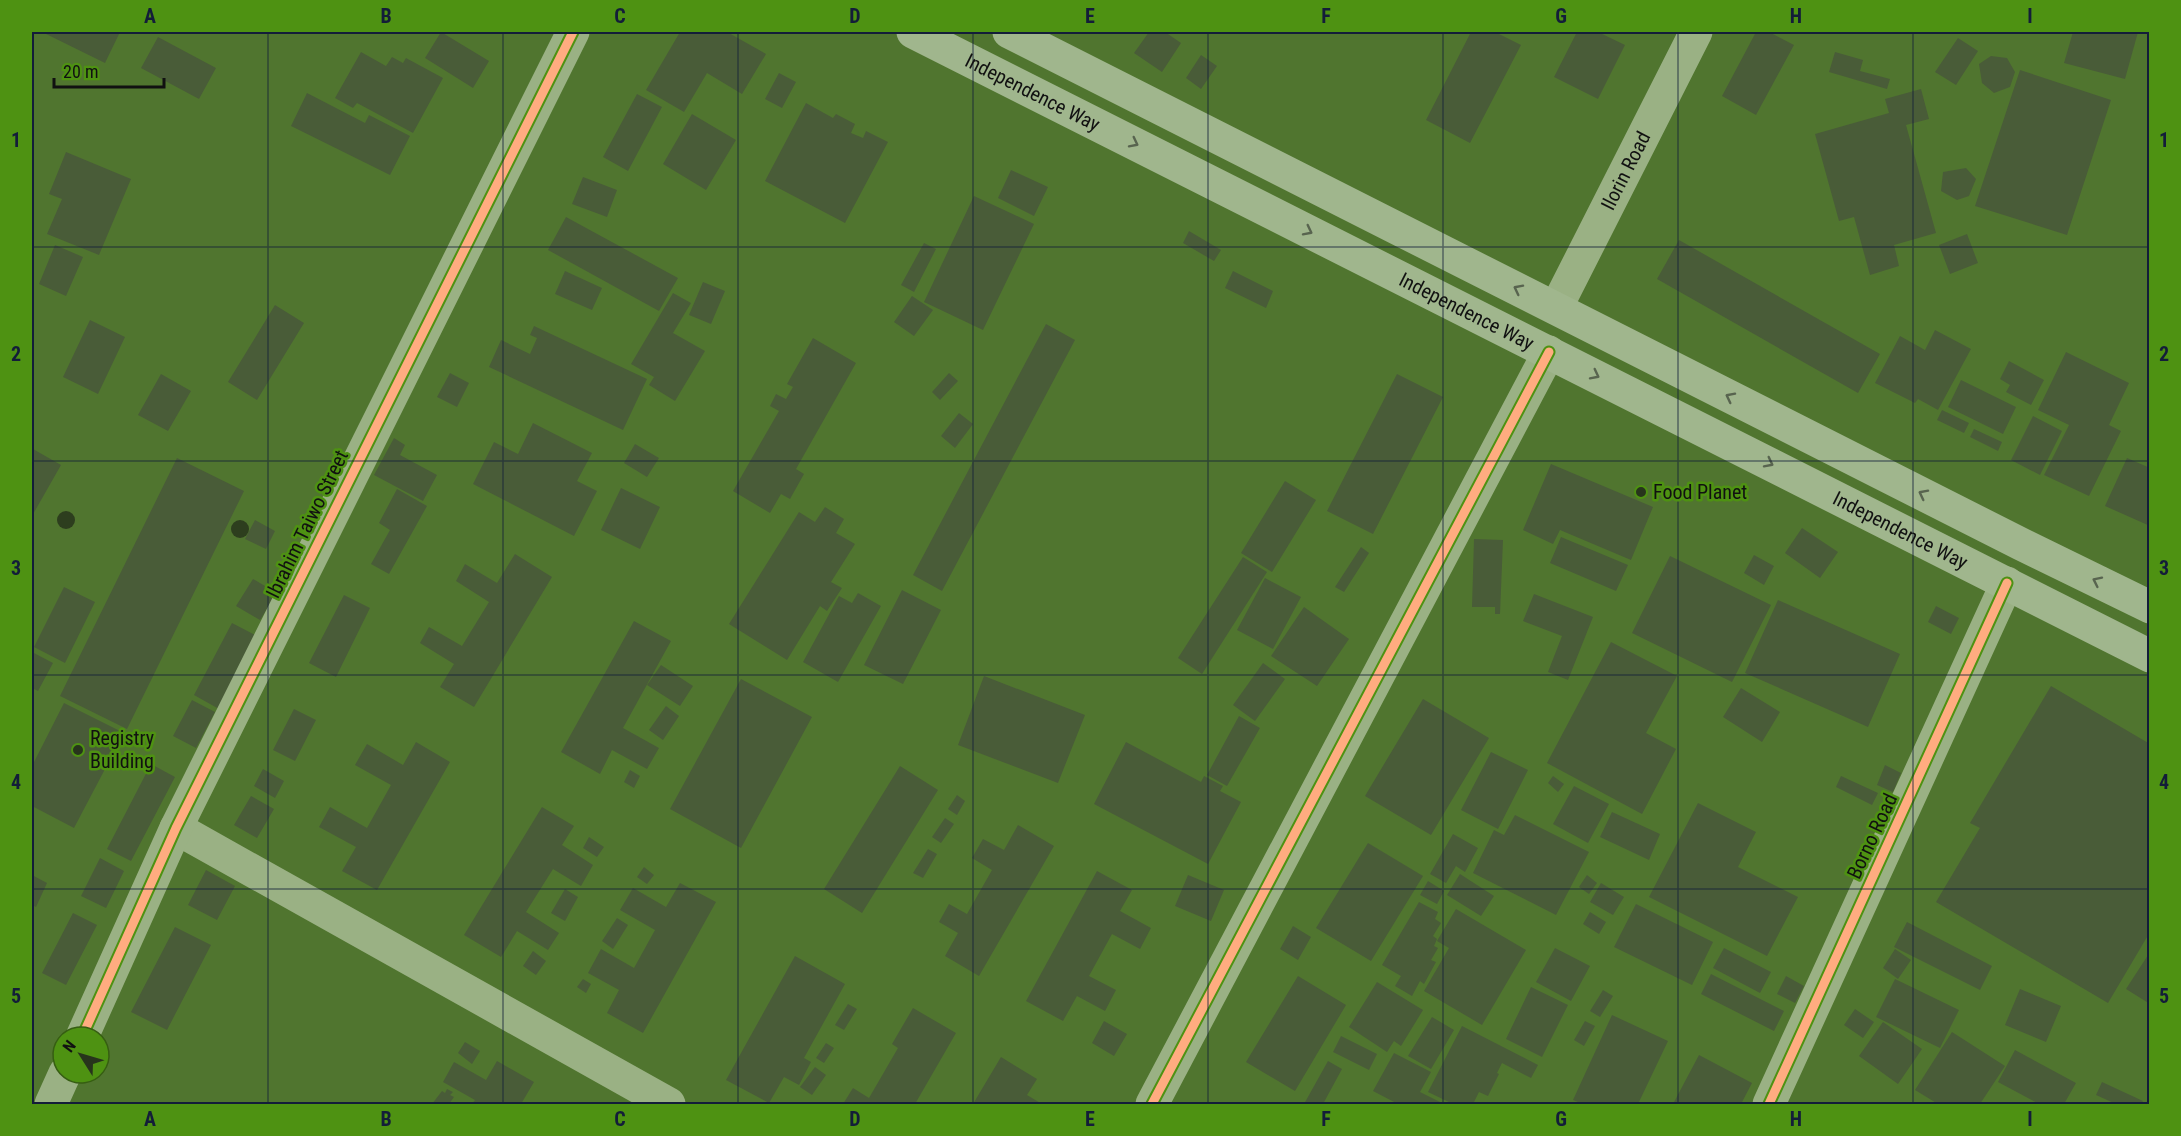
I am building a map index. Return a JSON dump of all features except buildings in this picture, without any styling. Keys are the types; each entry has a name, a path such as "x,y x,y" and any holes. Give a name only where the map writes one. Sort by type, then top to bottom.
{"main road":[{"name":"Independence Way","path":"913,32 2150,656"},
{"path":"1010,32 2021,544 2150,607"}],"street":[{"name":"Ibrahim Taiwo Street","path":"87,1025 176,828 573,32"},
{"name":"Ilorin Road","path":"1556,308 1696,32"},
{"path":"1152,1104 1549,352"},
{"name":"Borno Road","path":"1769,1104 2007,583"},
{"path":"176,828 669,1104"},
{"path":"51,1104 60,1085"}],"cycle path":[{"path":"87,1025 176,828 573,32"},
{"path":"1152,1104 1549,352"},
{"path":"1769,1104 2007,583"}],"place":[{"name":"Food Planet","path":"1641,492"},
{"name":"Registry Building","path":"78,750"}]}
